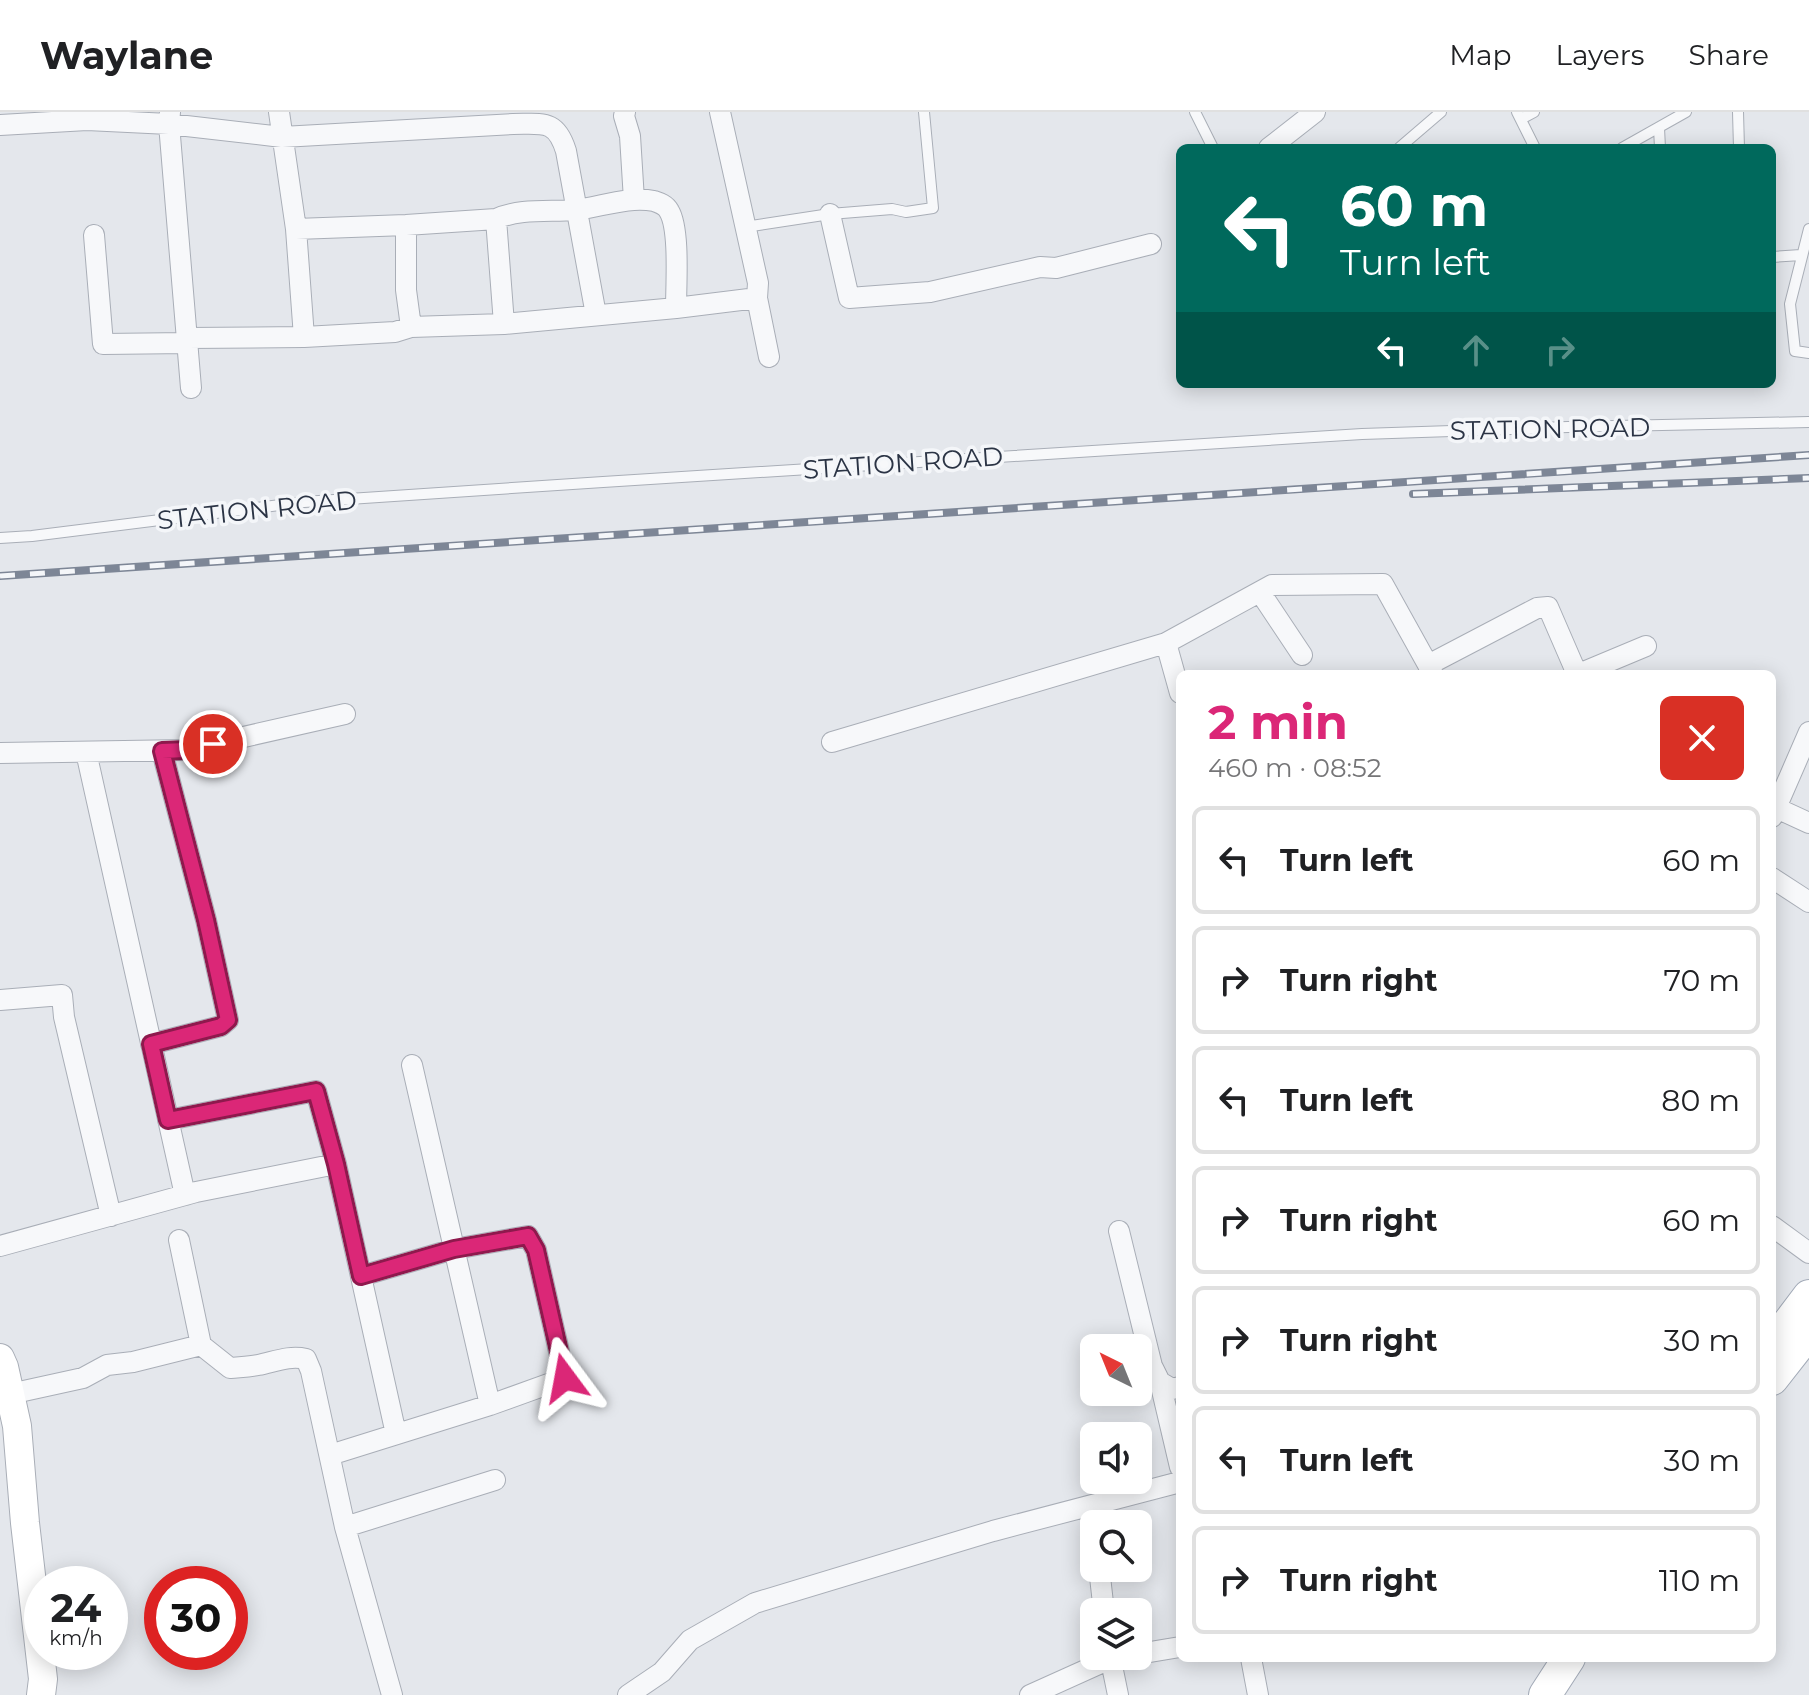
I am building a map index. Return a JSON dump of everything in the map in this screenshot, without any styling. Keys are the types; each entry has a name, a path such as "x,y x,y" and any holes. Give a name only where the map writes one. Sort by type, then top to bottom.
{"main road":[{"path":"1776,1340 1809,1296"},
{"path":"1776,1374 1809,1332"},
{"path":"1520,1695 1541,1662"},
{"path":"1545,1695 1566,1662"}],"street":[{"path":"279,112 296,229 304,337"},
{"path":"625,112 630,136 634,200"},
{"path":"720,112 758,283 757,298 769,357"},
{"path":"1273,144 1302,116"},
{"path":"169,118 191,388"},
{"path":"0,125 169,118 282,137 426,121 513,118 545,125 561,136 566,151 596,315"},
{"path":"296,229 496,219 508,213 577,210 634,200 658,202 667,207 671,214 675,232 676,308"},
{"path":"830,214 849,298 930,292 1040,267 1056,268 1151,244"},
{"path":"496,219 504,324"},
{"path":"406,225 406,290 411,327"},
{"path":"94,235 103,344 395,332 411,327 504,324 757,298"},
{"path":"832,742 1166,643 1272,585 1383,584 1431,670 1537,608 1548,607 1576,670"},
{"path":"1260,592 1302,655"},
{"path":"1166,643 1176,679"},
{"path":"1588,670 1646,646"},
{"path":"0,753 186,750 345,714"},
{"path":"1776,804 1809,732"},
{"path":"151,1044 221,1026 228,1020 206,920 162,751"},
{"path":"86,752 185,1195"},
{"path":"1776,811 1809,823"},
{"path":"1776,881 1809,902"},
{"path":"0,1000 62,995 64,1017 111,1216"},
{"path":"412,1065 490,1405"},
{"path":"168,1120 316,1091 336,1164 396,1434"},
{"path":"0,1246 185,1195 336,1164"},
{"path":"1776,1229 1809,1253"},
{"path":"1119,1231 1152,1366 1170,1385 1176,1434"},
{"path":"330,1455 565,1378 536,1250 528,1236 454,1249 361,1276"},
{"path":"179,1240 201,1345 230,1368 283,1359 306,1359 345,1527 392,1695"},
{"path":"10,1394 83,1378 107,1365 133,1362 201,1345"},
{"path":"0,1358 17,1426 43,1679 41,1695"},
{"path":"345,1527 495,1480"},
{"path":"628,1695 662,1672 690,1640 755,1603 993,1531 1176,1483"},
{"path":"1091,1506 1091,1510"},
{"path":"1152,1652 1176,1648"},
{"path":"1252,1662 1258,1695"},
{"path":"1030,1695 1087,1670"},
{"path":"1117,1670 1118,1695"}],"lane":[{"path":"745,227 830,214 892,209 906,212 933,208 924,112"},
{"path":"1195,112 1211,144"},
{"path":"1404,144 1441,112"},
{"path":"1533,144 1519,116 1534,112"},
{"path":"1629,144 1686,112"},
{"path":"1738,112 1739,144"},
{"path":"1659,128 1660,144"},
{"path":"1809,229 1790,304 1795,351 1809,353"},
{"path":"1776,257 1801,255"},
{"name":"STATION ROAD","path":"0,538 304,502 913,462 1362,434 1809,422"}],"railway":[{"path":"0,576 1809,455"},
{"path":"1413,494 1809,478"}],"route":[{"path":"213,744 162,751 206,920 228,1020 221,1026 151,1044 168,1120 316,1091 361,1276 454,1249 528,1236 536,1250 565,1378"}]}
